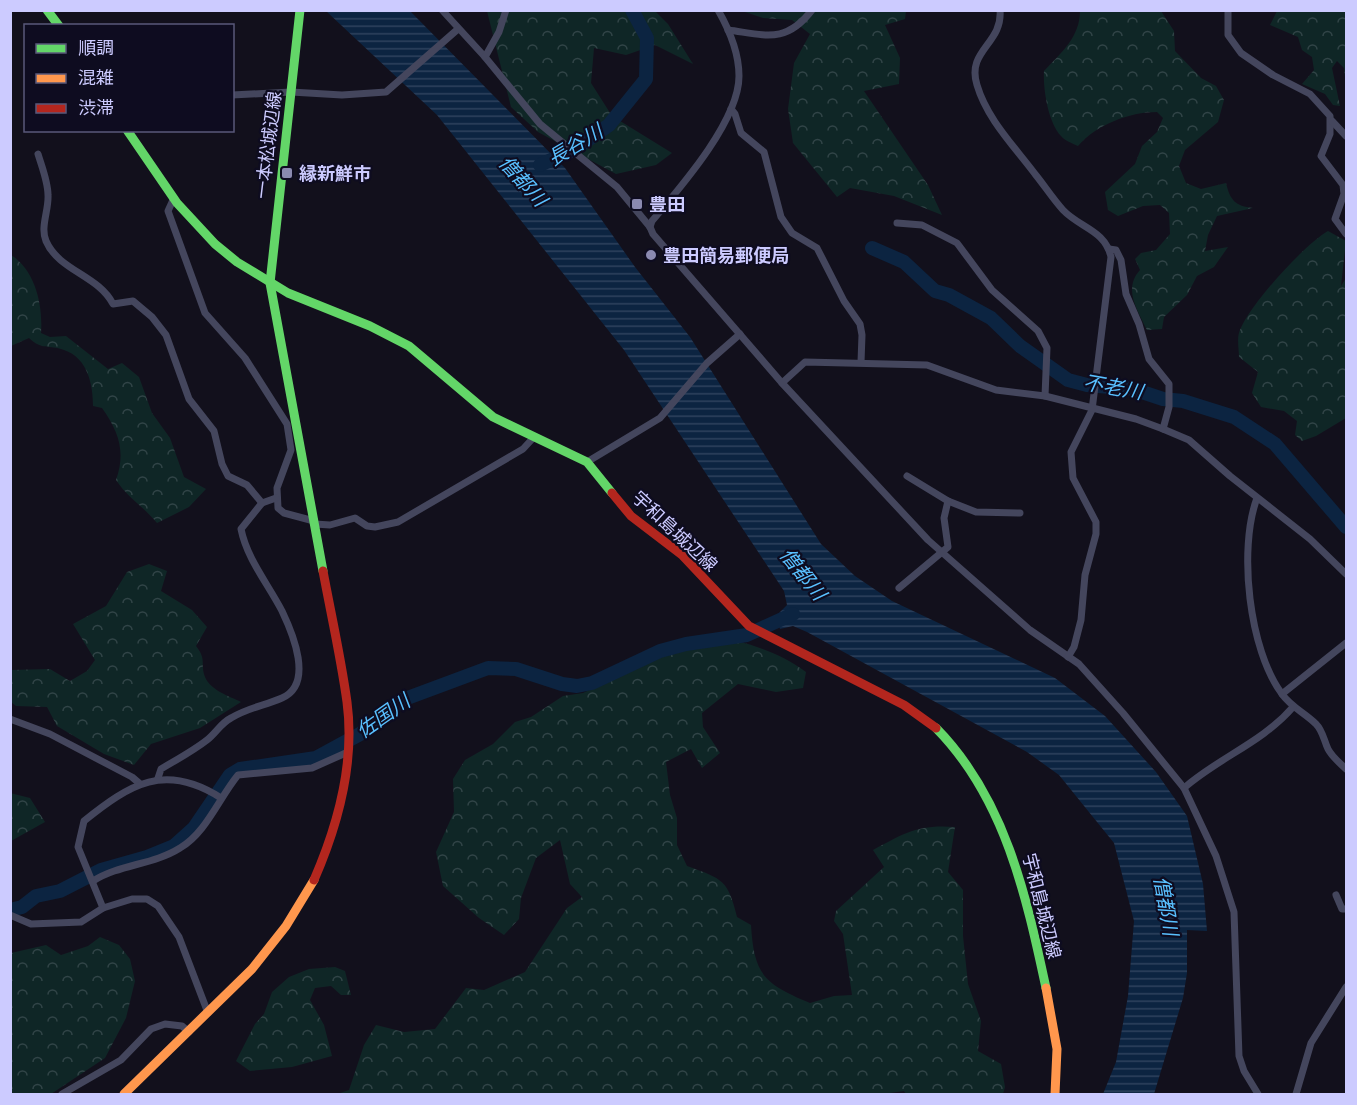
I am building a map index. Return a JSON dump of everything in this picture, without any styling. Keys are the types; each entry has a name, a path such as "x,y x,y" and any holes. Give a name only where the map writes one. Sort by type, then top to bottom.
{"main road":[{"path":"47,10 58,24"},
{"name":"一本松城辺線","path":"124,1095 271,949 306,897 334,832 344,792 348,752 347,704 270,283 300,10"},
{"name":"宇和島城辺線","path":"127,132 173,200 223,252 288,293 399,339 419,353 481,409 586,462 597,471 624,509 640,524 681,554 735,615 757,631 820,661 929,720 960,752 973,772 1008,843 1027,899 1057,1049 1055,1095"}],"street":[{"path":"442,10 485,57 540,124 617,188 650,227 653,234 782,383 943,554 1030,630 1091,676 1184,788 1205,830 1228,888 1234,912 1239,1056 1258,1095"},
{"path":"485,57 499,32 506,10"},
{"path":"650,227 652,221 693,172 731,109 739,75 733,42 718,10"},
{"path":"728,30 767,35 785,34 812,10"},
{"path":"1000,10 1000,25 996,35 978,55 976,63 977,84 984,103 997,125 1063,211 1098,233 1109,249 1110,271 1092,410 1071,452 1073,478 1096,522 1096,534 1085,575 1081,620 1074,647 1068,657"},
{"path":"1228,10 1228,35 1241,53 1273,75 1310,94 1320,102 1332,121 1347,136"},
{"path":"234,94 291,92 372,94 388,89 458,30"},
{"path":"731,109 741,133 764,152 781,217 792,233 816,248 844,301 860,324 861,362"},
{"path":"1332,121 1321,156 1343,185 1344,195 1335,219 1347,234"},
{"path":"38,154 48,192 43,231 46,242 55,255 107,291 113,304 133,302 152,317 166,335 189,399 214,431 222,464 228,476 247,484 262,503"},
{"path":"173,200 168,210 205,313 245,358 287,424 291,450 276,498 278,508 284,513 330,525 355,518 367,526 375,527 398,522 523,449 534,437"},
{"path":"897,223 922,225 957,243 992,290 1038,331 1047,348 1045,396"},
{"path":"1109,249 1116,250 1121,260 1126,294 1139,324 1149,359 1169,384 1169,407 1163,429"},
{"path":"586,462 663,413 707,363 740,334"},
{"path":"782,383 805,362 927,365 996,390 1045,396 1092,410 1136,419 1189,440 1310,540 1347,574"},
{"path":"907,476 948,501 987,514 1020,513"},
{"path":"158,778 161,770 208,739 225,721 248,707 282,698 291,692 298,681 298,661 283,613 244,544 241,529 262,503 276,498"},
{"path":"1257,498 1247,551 1249,588 1259,643 1268,670 1282,694 1293,707 1317,725 1328,750 1347,769"},
{"path":"899,588 943,554 948,547 944,518 948,501"},
{"path":"1282,694 1347,643"},
{"path":"1184,788 1205,770 1258,738 1293,707"},
{"path":"10,719 50,734 132,777 139,783"},
{"path":"93,881 108,872 143,864 181,848 195,837 238,775 312,768 348,752"},
{"path":"103,908 78,847 84,821 139,783 158,778 198,786 221,798"},
{"path":"1336,895 1342,909 1347,909"},
{"path":"10,915 31,924 52,925 81,921 103,908 132,899 147,899 158,906 186,951 203,1006 208,1013"},
{"path":"1296,1095 1311,1043 1347,987"},
{"path":"62,1095 121,1060 151,1029 165,1024 182,1026 189,1032"}],"green space":[{"path":"487,11 655,11 668,24 693,64 655,45 626,55 594,48 591,83 612,116 672,153 656,165 616,174 538,132 511,107"},
{"path":"742,11 906,11 905,19 885,25 900,58 899,84 864,91 928,185 942,215 894,196 850,188 837,197 793,143 788,109 794,63 810,34 792,20 763,18"},
{"path":"1080,11 1161,11 1174,31 1175,51 1201,78 1216,86 1224,100 1218,122 1185,150 1179,166 1186,183 1201,189 1226,183 1234,201 1242,206 1253,208 1217,216 1208,235 1205,251 1228,247 1214,267 1197,276 1187,295 1164,317 1162,329 1147,330 1132,292 1135,277 1140,270 1135,259 1141,253 1156,250 1170,234 1169,213 1160,205 1143,206 1118,216 1108,210 1105,192 1135,164 1142,146 1157,132 1163,118 1157,112 1124,117 1094,132 1078,146 1067,141 1056,130 1047,105 1044,71 1073,37"},
{"path":"1277,11 1346,11 1346,86 1344,68 1337,61 1332,68 1340,106 1333,105 1325,94 1302,84 1314,70 1312,57 1302,50 1298,37 1270,25"},
{"path":"1328,231 1346,241 1341,286 1346,278 1346,418 1316,436 1302,441 1295,435 1297,421 1284,411 1261,407 1252,393 1258,372 1239,357 1238,336 1253,308 1278,277"},
{"path":"11,255 27,270 36,290 41,312 41,333 50,337 66,336 108,369 122,363 139,377 152,413 170,438 184,477 206,489 189,507 157,523 120,486 116,480 120,460 117,434 102,408 93,406 88,373 79,359 64,350 42,346 29,338 11,346"},
{"path":"149,564 167,571 161,591 192,610 207,627 196,646 202,658 207,682 220,692 241,702 200,728 151,744 134,765 104,754 57,726 47,707 16,706 11,702 11,670 50,669 70,681 87,671 95,660 73,624 106,606 127,572"},
{"path":"708,634 771,652 806,672 803,688 776,692 738,684 702,713 703,727 720,753 702,768 691,749 666,762 670,795 677,818 677,845 687,866 709,874 727,888 737,917 751,925 755,956 765,976 782,990 810,1003 834,996 852,995 843,934 834,921 836,911 884,867 873,850 921,828 955,827 948,872 963,890 963,936 968,984 981,1021 978,1051 1001,1064 1005,1087 1003,1094 906,1094 904,1091 883,1094 337,1094 349,1090 364,1045 376,1025 404,1032 435,1029 466,988 484,990 525,972 567,908 582,897 570,884 560,840 536,858 521,898 519,919 504,935 479,918 443,886 436,852 454,812 453,779 465,760 493,744 515,722 531,717 563,696 583,693"},
{"path":"10,793 30,798 45,822 11,841"},
{"path":"100,937 119,945 130,959 135,981 126,1018 105,1058 51,1094 11,1094 11,953 46,945 61,955 88,946"},
{"path":"335,967 345,971 351,995 341,995 331,986 315,988 310,1000 324,1025 332,1056 292,1067 250,1071 236,1061 255,1024 264,1014 272,992 289,977 309,969"}],"water":[{"name":"僧都川","path":"326,11 410,11 565,168 635,267 690,337 821,544 855,576 892,601 1055,678 1105,716 1156,772 1187,816 1203,884 1207,931 1187,930 1187,973 1183,998 1154,1094 1103,1094 1116,1062 1128,996 1134,921 1114,843 1059,775 1027,752 807,632 793,626 780,629 776,616 787,605 784,591 624,350 437,115"}],"waterway":[{"name":"長谷川","path":"540,165 575,149 609,125 646,79 647,38 632,10"},
{"name":"不老川","path":"872,248 904,262 935,291 949,295 991,318 1020,346 1068,380 1087,385 1133,389 1234,417 1275,444 1346,527"},
{"name":"佐国川","path":"10,910 22,907 36,896 60,891 101,870 147,857 174,846 194,828 230,775 240,769 316,758 360,734 402,700 488,668 516,669 562,684 577,686 592,683 660,651 686,644 747,635 793,614"}],"traffic: fast":[{"path":"47,10 58,24"},
{"path":"300,10 270,283 323,571"},
{"path":"128,132 177,203 215,244 237,262 288,293 370,326 409,346 493,417 587,462 612,493"},
{"path":"936,728 960,755 996,817 1021,883 1046,988"}],"traffic: slow":[{"path":"124,1094 252,969 286,926 314,880"},
{"path":"1046,988 1057,1049 1055,1094"}],"traffic: jam":[{"path":"612,493 631,516 682,555 749,626 904,705 936,728"},
{"path":"314,880 337,815 349,747 347,702 323,571"}],"place":[{"name":"縁新鮮市","path":"287,173"},
{"name":"豊田","path":"637,204"},
{"name":"豊田簡易郵便局","path":"651,255"}]}
